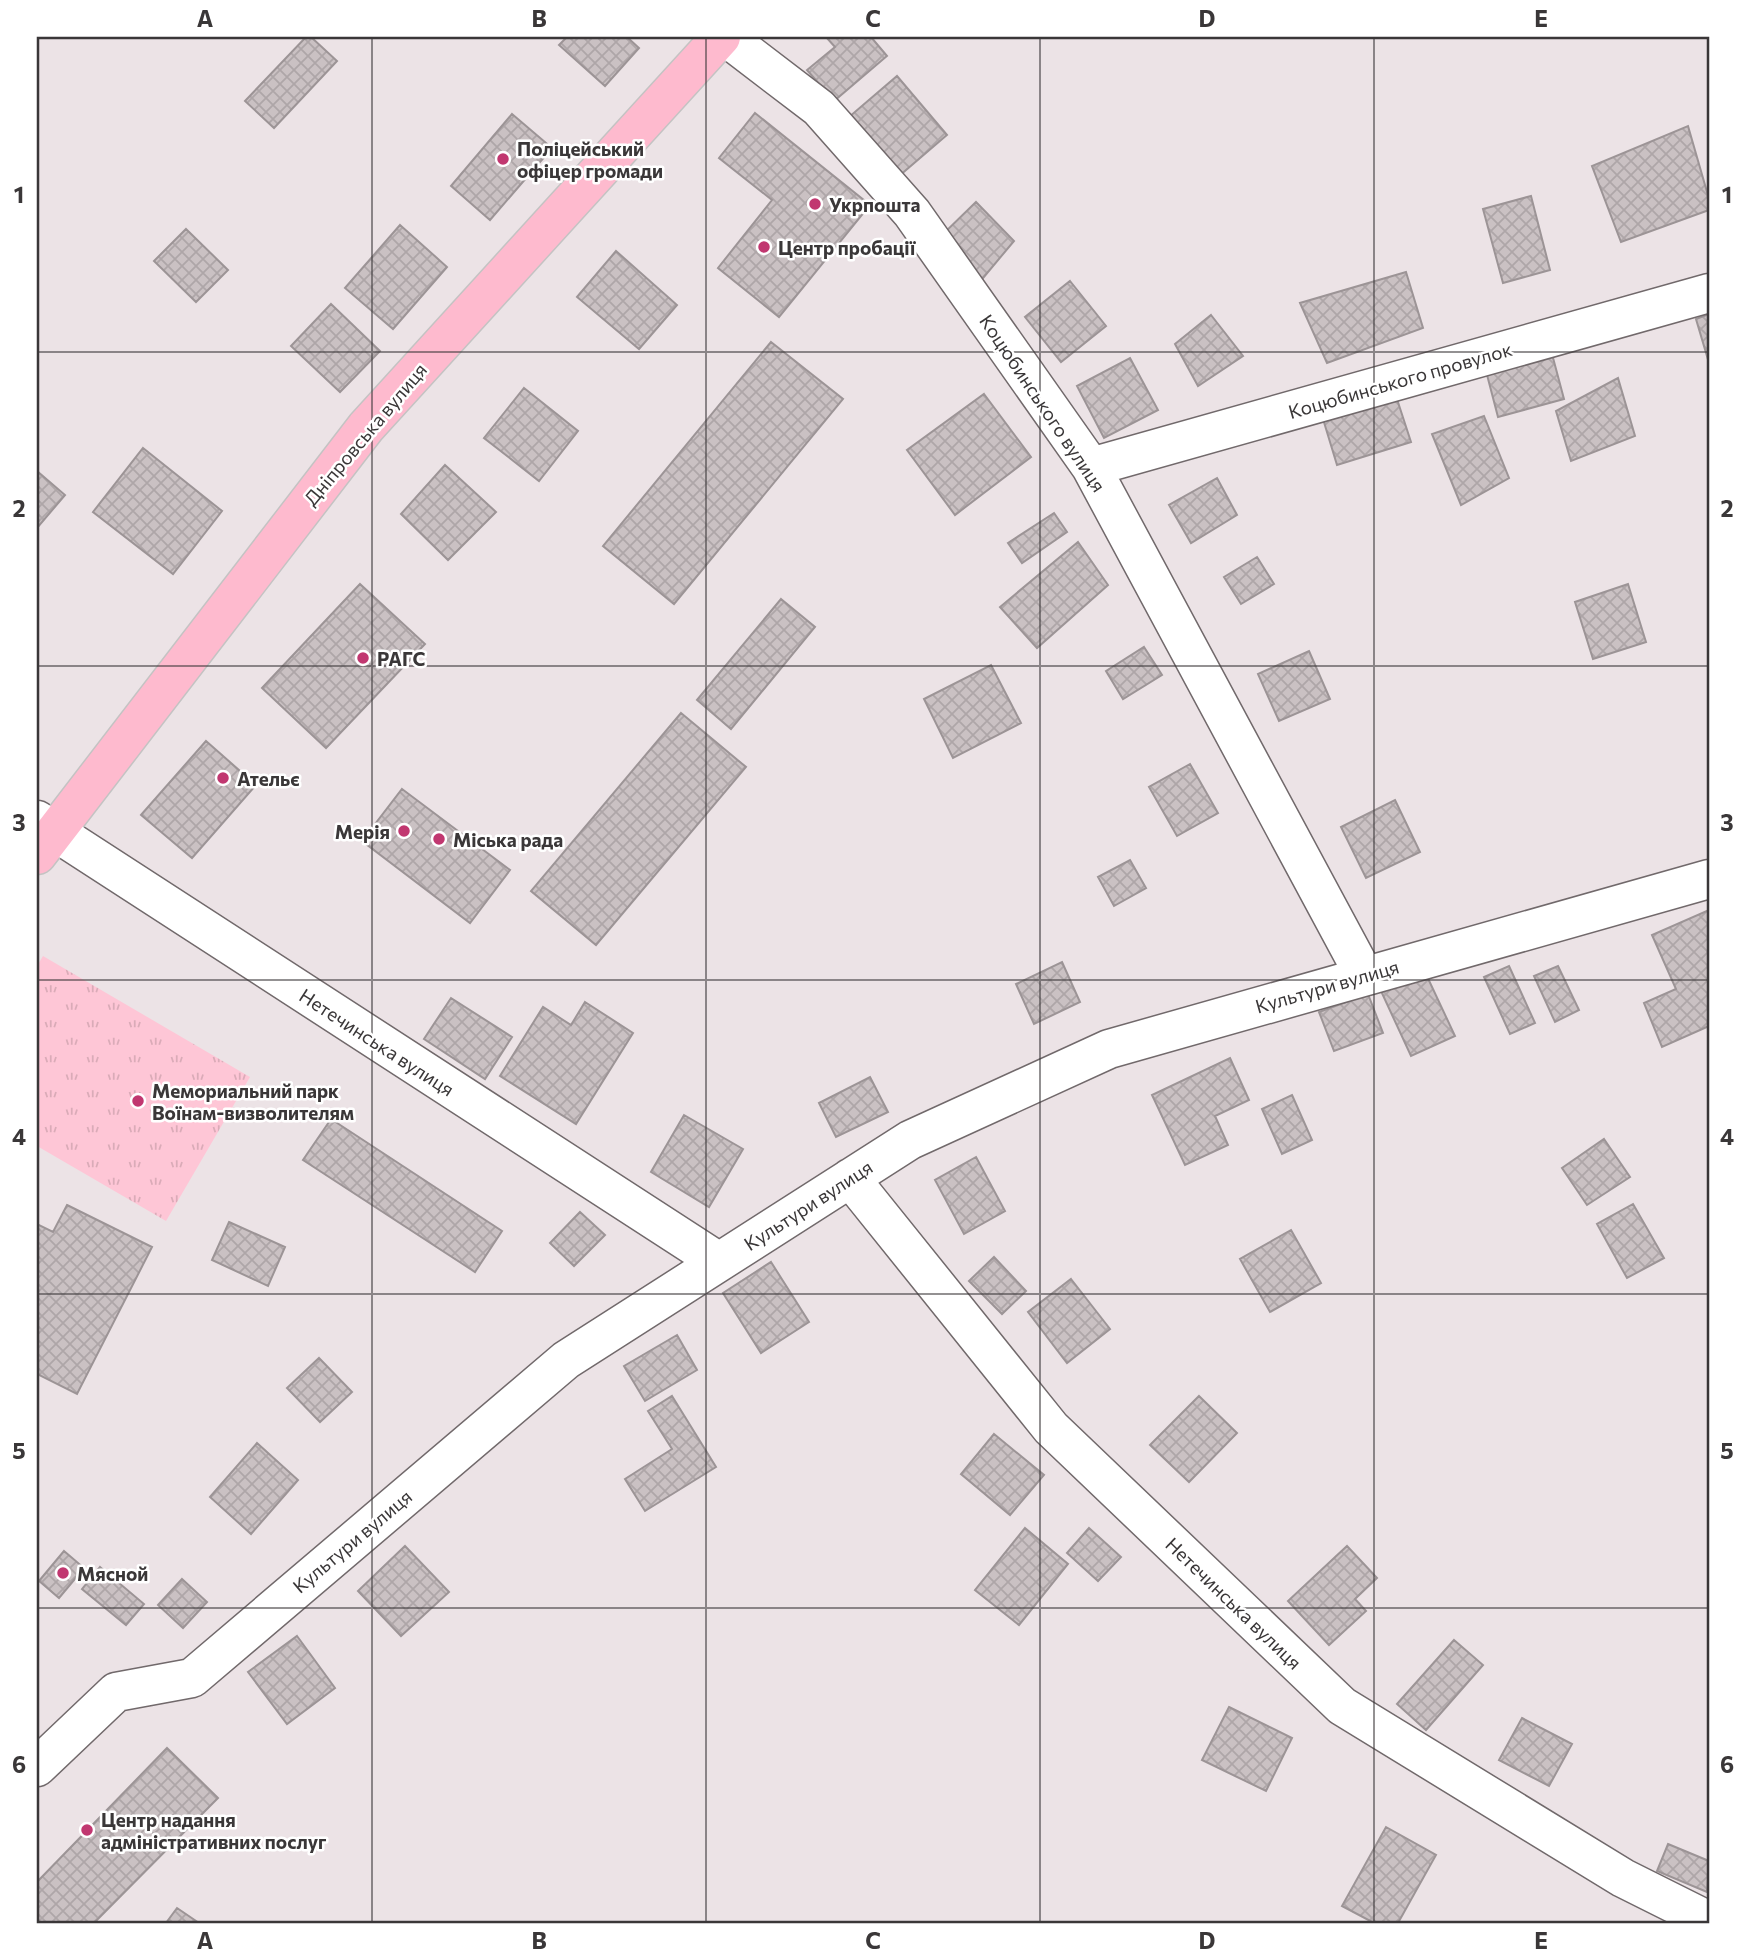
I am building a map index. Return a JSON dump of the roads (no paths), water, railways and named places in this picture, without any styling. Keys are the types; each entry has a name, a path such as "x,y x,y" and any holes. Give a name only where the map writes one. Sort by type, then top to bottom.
{"highway":[{"name":"Дніпровська вулиця","path":"42,836 366,427 721,37"}],"street":[{"name":"Коцюбинського вулиця","path":"726,37 819,108 912,213 1091,467 1364,975"},
{"name":"Коцюбинського провулок","path":"1091,467 1709,293"},
{"name":"Нетечинська вулиця","path":"42,836 719,1262"},
{"name":"Культури вулиця","path":"37,1767 116,1692 192,1678 566,1360 910,1140 1108,1049 1709,878"},
{"name":"Нетечинська вулиця","path":"850,1178 1051,1428 1342,1706 1623,1878 1709,1921"}],"place":[{"name":"Поліцейський офіцер громади","path":"503,159"},
{"name":"Укрпошта","path":"815,204"},
{"name":"Центр пробації","path":"764,247"},
{"name":"РАГС","path":"363,658"},
{"name":"Ательє","path":"223,778"},
{"name":"Мерія","path":"404,831"},
{"name":"Міська рада","path":"439,839"},
{"name":"Мемориальний парк Воїнам-визволителям","path":"138,1101"},
{"name":"Мясной","path":"63,1573"},
{"name":"Центр надання адміністративних послуг","path":"87,1830"}]}
